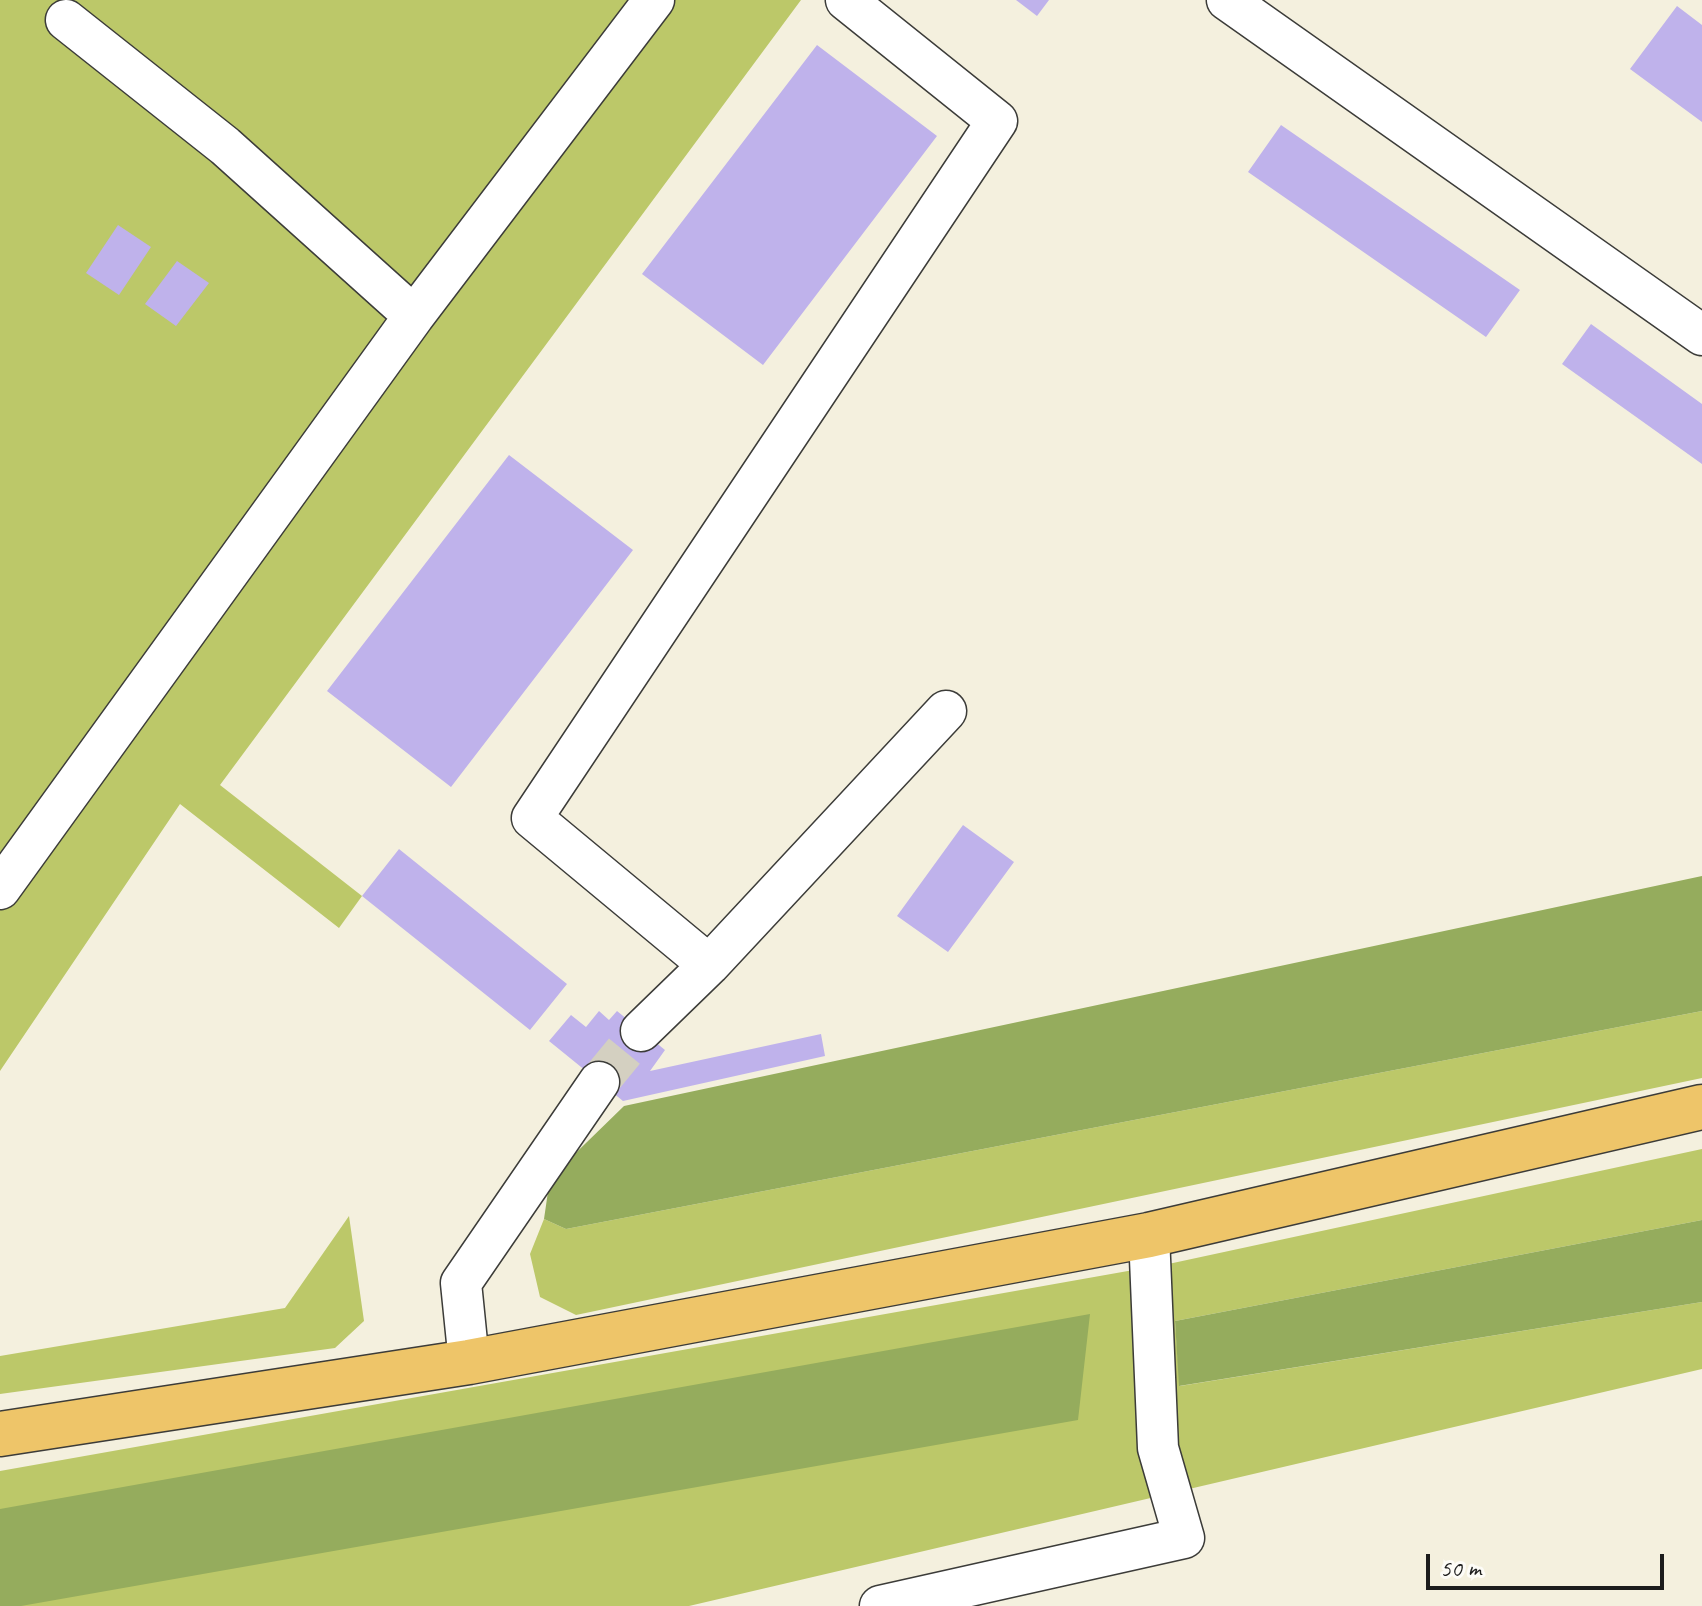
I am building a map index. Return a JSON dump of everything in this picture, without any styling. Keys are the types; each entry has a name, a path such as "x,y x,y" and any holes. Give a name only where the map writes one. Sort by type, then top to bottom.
{"main road":[{"path":"0,1434 469,1362 1149,1235 1702,1107"}],"street":[{"path":"0,889 414,316 654,0"},
{"path":"709,965 532,818 997,121 846,0"},
{"path":"1227,0 1702,335"},
{"path":"66,20 225,146 414,316"},
{"path":"641,1031 709,965 946,711"},
{"path":"469,1362 461,1283 599,1082"},
{"path":"880,1606 1184,1538 1158,1448 1149,1235"}],"green space":[{"path":"0,0 801,0 220,785 362,896 339,928 180,804 0,1071"},
{"path":"1702,876 1702,1011 566,1229 544,1219 550,1178 624,1106"},
{"path":"1702,1011 1702,1078 576,1315 540,1297 530,1254 544,1219 566,1229"},
{"path":"1702,1149 1702,1220 1175,1321 1180,1386 1702,1302 1702,1369 689,1606 0,1606 0,1471 1173,1263"},
{"path":"349,1216 364,1321 335,1348 0,1394 0,1356 285,1308"},
{"path":"1702,1220 1702,1302 1179,1386 1175,1321"},
{"path":"1090,1314 1078,1420 21,1606 0,1606 0,1509"}],"building":[{"path":"1016,0 1049,0 1037,16"},
{"path":"1677,6 1702,25 1702,122 1630,69"},
{"path":"817,45 937,136 763,365 642,274"},
{"path":"1281,125 1520,290 1486,337 1248,172"},
{"path":"118,225 151,247 119,295 86,273"},
{"path":"177,261 209,283 176,326 145,304"},
{"path":"1591,324 1702,404 1702,464 1562,364"},
{"path":"509,455 633,550 451,787 327,691"},
{"path":"963,825 1014,862 948,952 897,916"},
{"path":"399,849 567,984 530,1030 362,896"},
{"path":"599,1011 609,1020 617,1011 665,1050 650,1071 821,1034 825,1056 623,1101 549,1041 571,1015 586,1027"}],"tunnel":[{"path":"599,1082 641,1031"}]}
